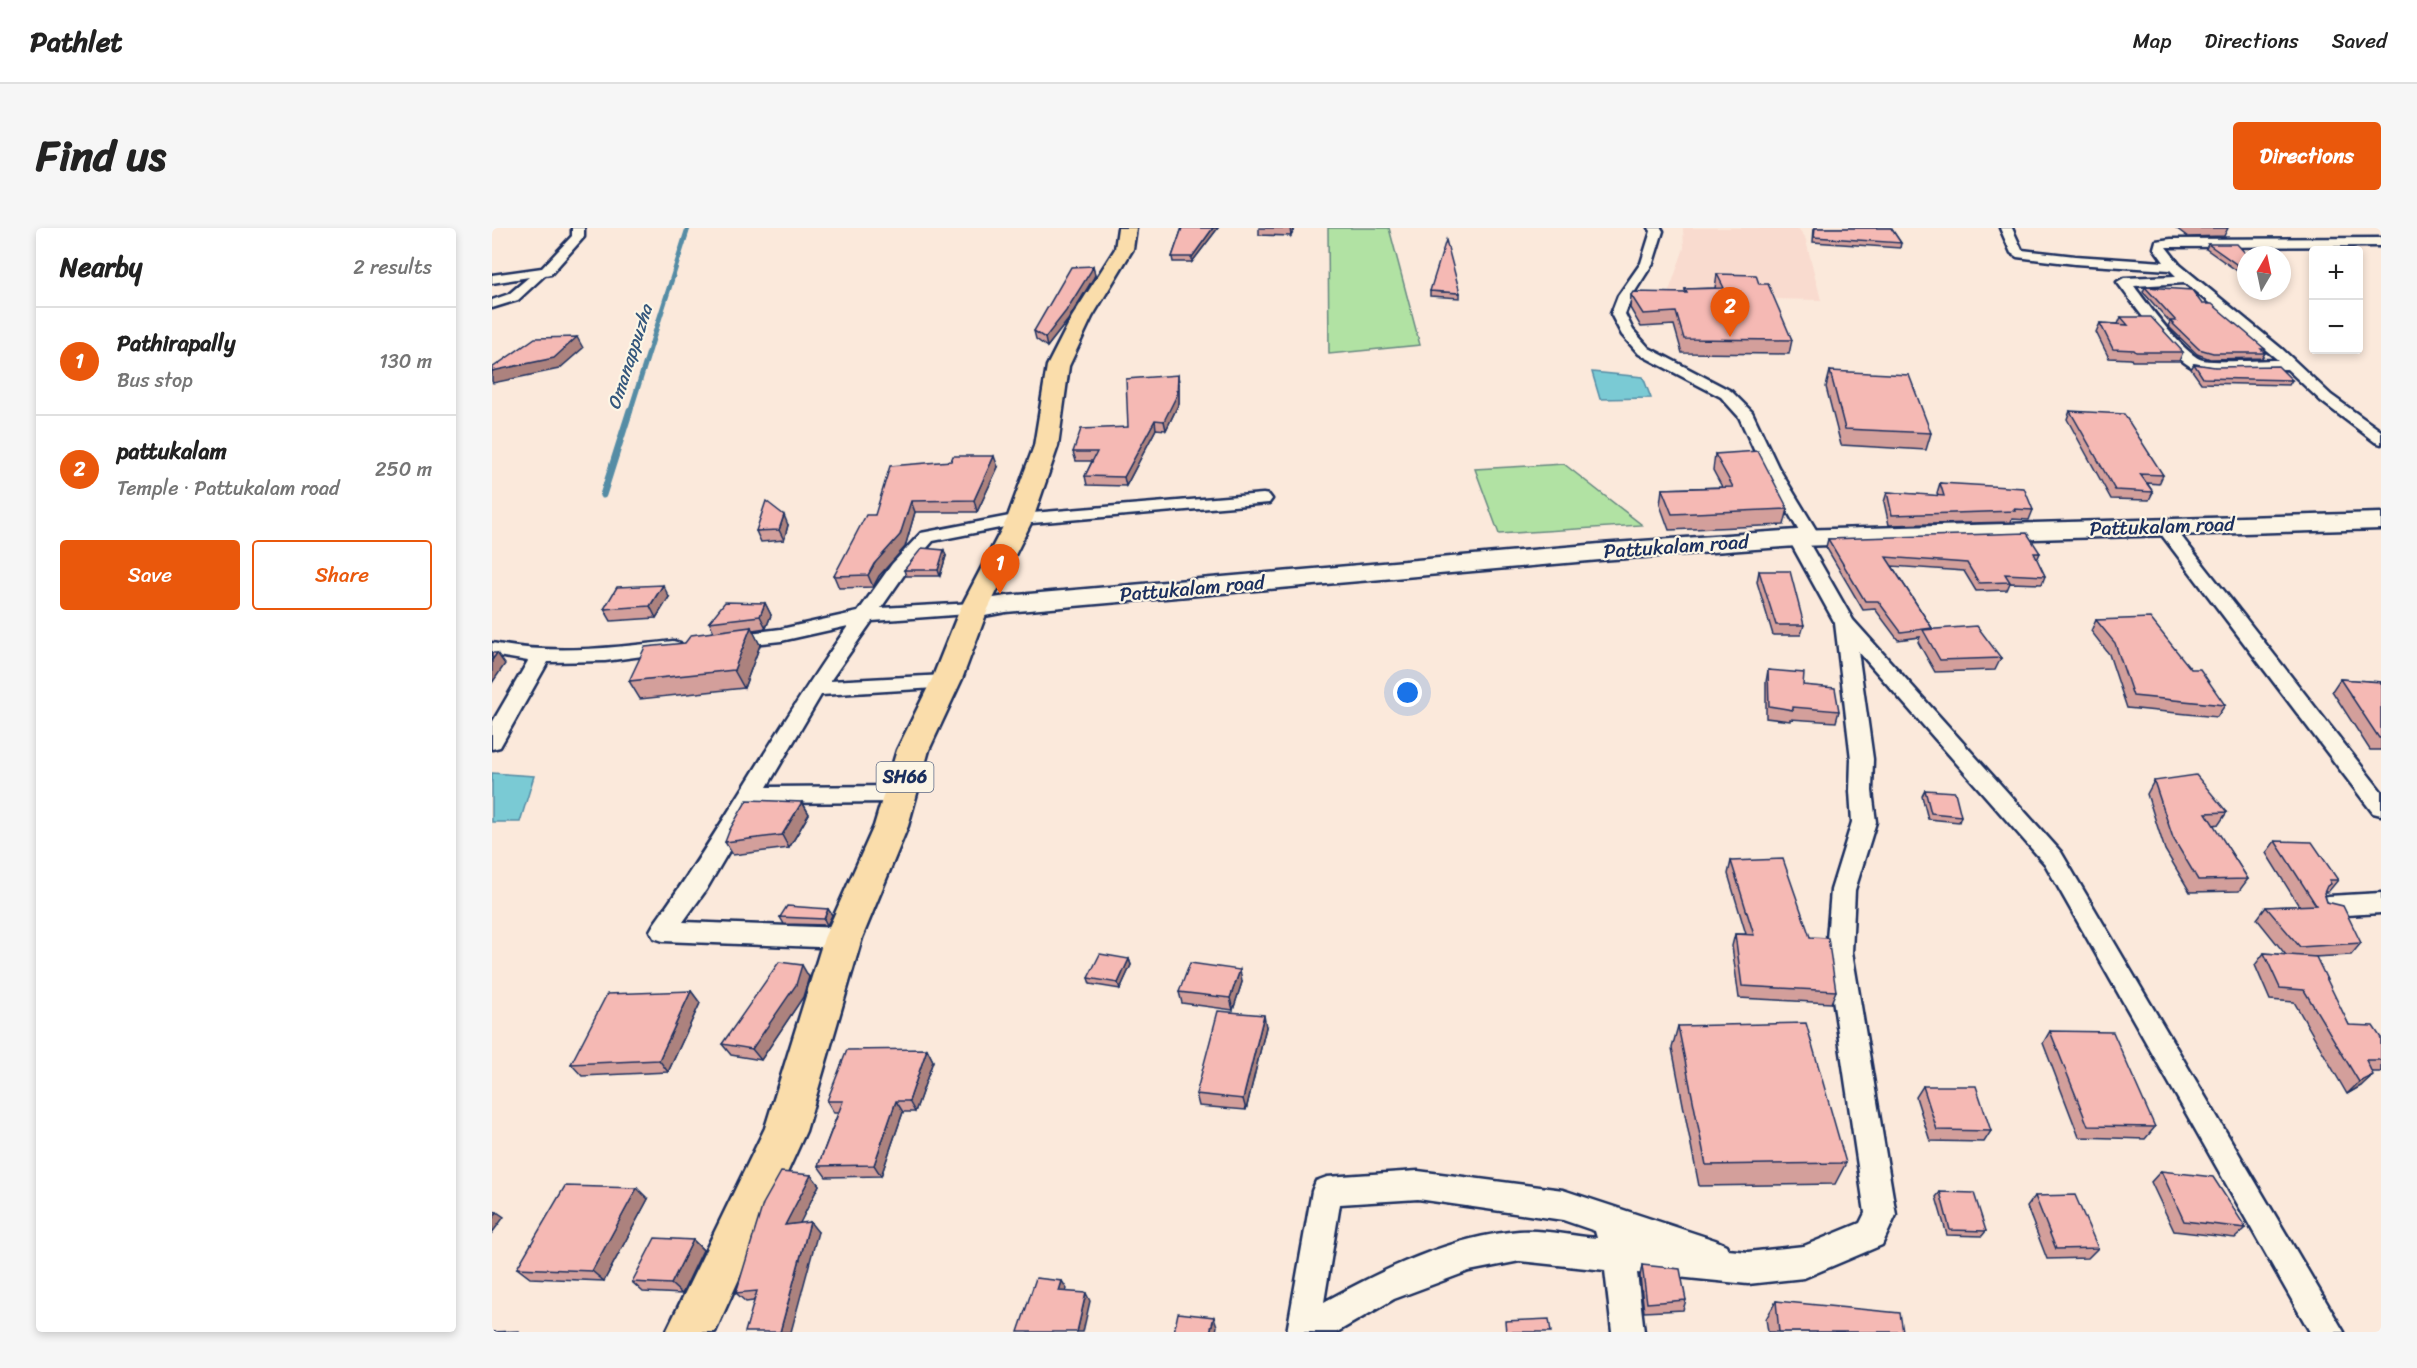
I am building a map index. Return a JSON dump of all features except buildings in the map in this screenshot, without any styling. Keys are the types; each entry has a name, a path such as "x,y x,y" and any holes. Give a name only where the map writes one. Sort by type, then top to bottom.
{"main road":[{"name":"SH66","path":"690,1332 785,1131 843,938 891,826 913,750 945,682 974,609 1020,519 1046,446 1058,366 1082,318 1124,249 1127,228"},
{"name":"Pattukalam road","path":"974,609 1006,604 1600,552 1804,538 2381,521"}],"street":[{"path":"492,279 546,271 578,237 578,228"},
{"path":"1655,228 1657,231 1647,263 1625,296 1618,314 1627,332 1644,351 1726,394 1746,416 1845,623 2053,858 2328,1332"},
{"path":"2006,228 2016,253 2075,260 2173,266"},
{"path":"2264,228 2278,242"},
{"path":"2381,242 2160,244 2160,248 2173,266 2291,365 2326,398 2381,438"},
{"path":"492,304 502,303 518,295 541,272"},
{"path":"2188,279 2124,282 2162,331 2183,353 2198,364 2291,365"},
{"path":"843,938 663,931 697,883 814,689 899,568 927,537 1020,519 1263,499"},
{"path":"2164,526 2381,807"},
{"path":"492,649 541,656 625,653 781,635 876,614 974,609"},
{"path":"1316,1332 1328,1318 1385,1286 1469,1255 1520,1246 1748,1268 1804,1262 1871,1234 1881,1215 1839,952 1843,890 1864,822 1862,759 1845,623"},
{"path":"492,742 541,656"},
{"path":"814,689 945,682"},
{"path":"750,795 900,794"},
{"path":"2328,906 2381,903"},
{"path":"1303,1332 1327,1191 1418,1185 1563,1205 1748,1268"},
{"path":"1607,1220 1619,1257 1628,1332"}],"shaded area":[{"path":"1683,228 1798,228 1805,237 1821,300 1667,297 1684,248"}],"green space":[{"path":"1328,228 1389,228 1420,345 1329,354"},
{"path":"1564,464 1642,525 1499,534 1475,469"}],"water":[{"path":"1592,372 1643,377 1651,398 1600,399"},
{"path":"492,773 534,776 520,822 492,822"}],"waterway":[{"name":"Omanappuzha","path":"630,412 688,228"},
{"name":"Omanappuzha","path":"603,495 630,410"}],"place":[{"name":"pattukalam","path":"1730,337"},
{"name":"Pathirapally","path":"1000,594"}]}
